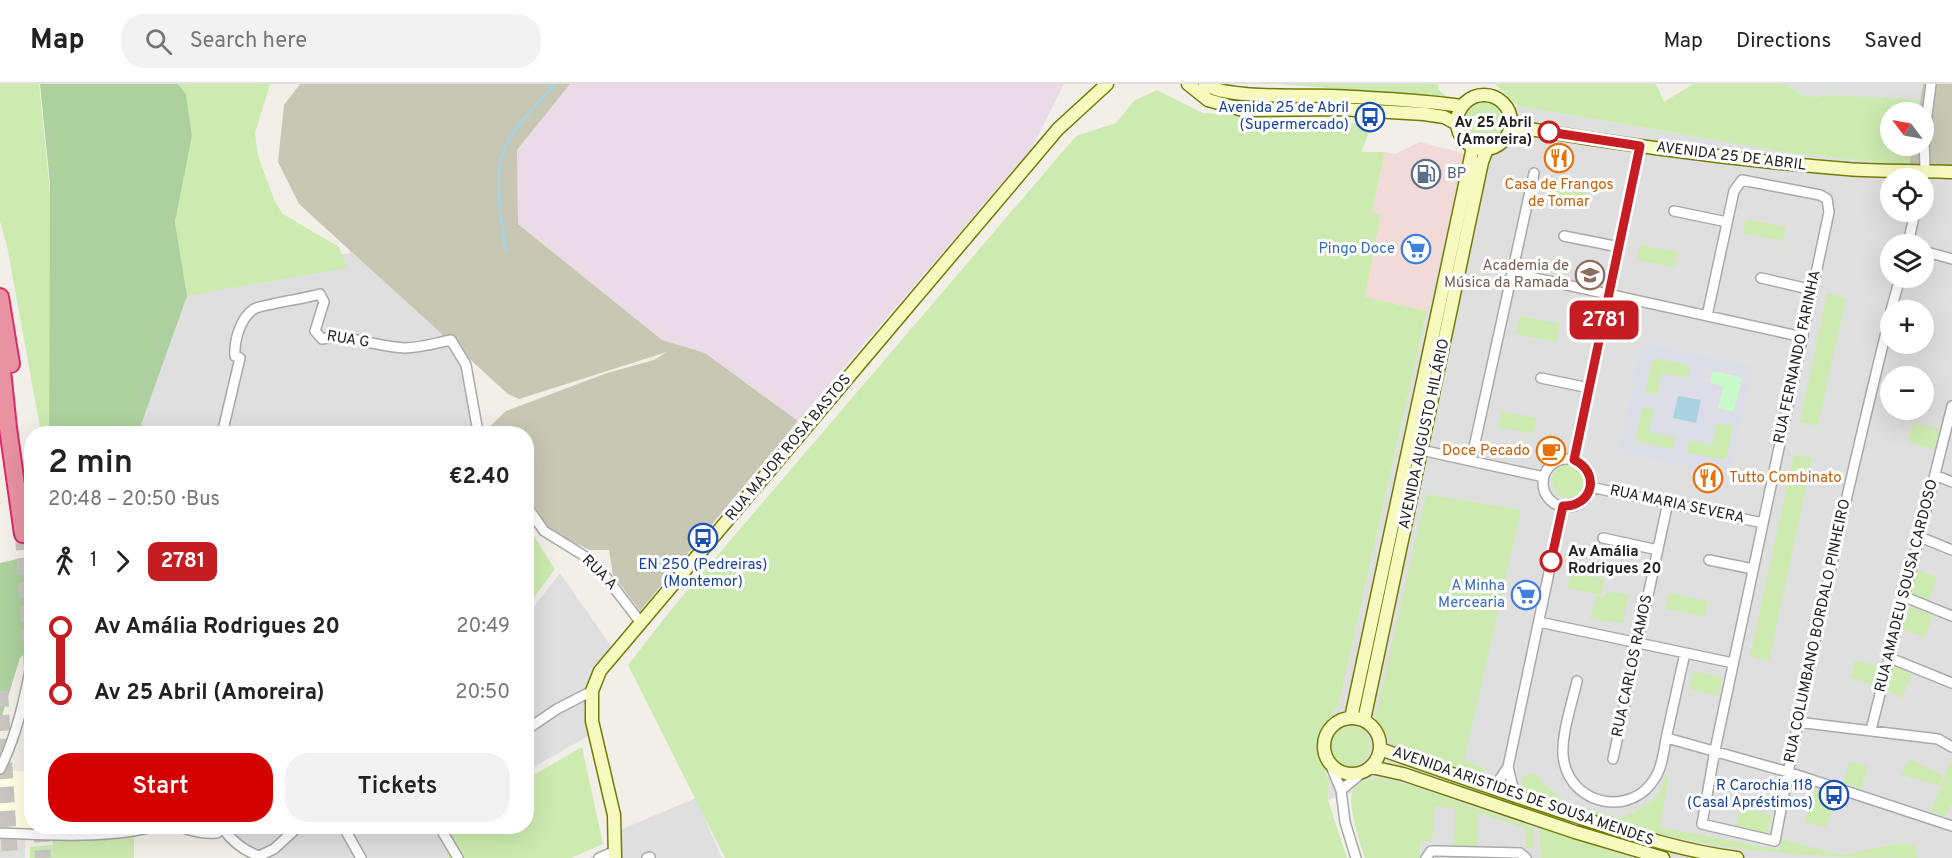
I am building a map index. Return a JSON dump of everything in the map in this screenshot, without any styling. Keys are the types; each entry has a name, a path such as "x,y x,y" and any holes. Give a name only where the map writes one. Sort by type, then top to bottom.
{"highway":[{"path":"0,297 11,360 11,443"},
{"path":"0,351 23,534"}],"main road":[{"name":"RUA MAJOR ROSA BASTOS","path":"615,854 614,816 592,721 592,691 600,671 1058,129 1107,84"},
{"path":"1188,84 1208,100 1243,110 1340,109 1424,114 1444,117 1457,124"},
{"path":"1204,84 1223,90 1262,96 1391,99 1461,106"},
{"path":"1242,84 1262,96"},
{"path":"1476,95 1494,96 1508,108 1511,117 1510,126 1503,141 1487,149 1473,147 1462,138 1457,124 1461,106 1476,95"},
{"name":"AVENIDA 25 DE ABRIL","path":"1510,126 1640,146 1880,172"},
{"name":"AVENIDA AUGUSTO HILÁRIO","path":"1351,718 1473,147"},
{"name":"AVENIDA AUGUSTO HILÁRIO","path":"1364,720 1487,149"},
{"name":"AVENIDA 25 DE ABRIL","path":"1934,174 1952,172"},
{"path":"1351,718 1364,720 1377,732 1380,749 1376,761 1367,769 1347,773 1333,766 1324,746 1335,724 1351,718"},
{"name":"AVENIDA ARISTIDES DE SOUSA MENDES","path":"1380,749 1652,841 1737,858"},
{"name":"AVENIDA ARISTIDES DE SOUSA MENDES","path":"1367,769 1403,774 1575,832 1663,858"}],"street":[{"path":"1924,168 1924,138 1931,84"},
{"path":"1574,460 1640,146"},
{"path":"1472,461 1534,173"},
{"name":"RUA FERNANDO FARINHA","path":"1707,316 1734,191 1742,180 1820,195 1827,199 1829,212 1715,750"},
{"path":"1674,211 1727,222"},
{"path":"1564,236 1619,247"},
{"path":"1934,254 1952,259"},
{"path":"1512,273 1803,337"},
{"path":"1761,279 1813,290"},
{"name":"RUA G","path":"224,426 240,358 235,356 234,346 238,332 255,308 320,294 324,302 315,331 322,339 337,336 366,343 407,348 451,340 466,365 478,426"},
{"name":"RUA COLUMBANO BORDALO PINHEIRO","path":"1715,750 1702,825 1775,841 1797,722 1856,452 1880,354"},
{"path":"1541,378 1589,388"},
{"name":"RUA AMADEU SOUSA CARDOSO","path":"1870,730 1951,412"},
{"path":"1421,450 1544,477"},
{"path":"1558,460 1574,460 1585,467 1591,480 1590,487 1584,500 1570,506 1563,506 1547,496 1543,483 1544,477 1547,470 1558,460"},
{"path":"1935,475 1952,482"},
{"name":"RUA MARIA SEVERA","path":"1590,487 1763,523"},
{"name":"RUA CARLOS RAMOS","path":"1613,759 1668,502"},
{"path":"1493,789 1508,767 1563,506"},
{"name":"RUA A","path":"534,517 544,531 586,557 602,572 641,623"},
{"path":"1920,537 1952,550"},
{"path":"1603,538 1658,550"},
{"path":"1709,560 1753,569"},
{"path":"1905,597 1952,616"},
{"path":"1539,622 1733,663"},
{"path":"1577,681 1563,760 1570,779 1585,795 1601,801 1610,803 1629,800 1640,795 1656,777 1684,653"},
{"path":"1890,658 1952,683"},
{"path":"534,725 557,709 592,691"},
{"path":"0,769 24,712"},
{"path":"1797,722 1938,739 1952,747"},
{"path":"1666,738 1788,772 1952,826"},
{"path":"1328,759 1341,790 1345,822 1356,858"},
{"path":"1508,767 1515,796"},
{"path":"1341,790 1367,769"},
{"path":"0,833 24,834"},
{"path":"29,834 97,834"},
{"path":"227,834 249,853 259,856 277,854 293,834"},
{"path":"348,834 361,858"},
{"path":"444,834 458,858"},
{"path":"1426,858 1431,851 1438,850 1520,853 1526,858"},
{"path":"599,858 615,854"}],"shaded area":[{"path":"300,84 570,84 517,150 518,224 662,340 705,353 798,421 640,611 613,575 609,550 590,550 551,532 534,506 534,426 490,426 506,411 607,373 654,360 667,352 519,399 508,394 299,204 278,162 284,105"},
{"path":"570,84 1064,84 1031,149 798,421 705,353 662,340 518,224 517,150"},
{"path":"1784,84 1923,84 1920,100 1838,95 1807,97"},
{"path":"1923,84 1952,84 1952,167 1909,166 1910,156 1934,156 1934,102 1920,102"},
{"path":"1518,106 1784,152 1909,166 1952,167 1952,858 1633,858 1540,827 1541,858 1420,858 1421,841 1432,842 1353,789 1351,793 1328,800 1329,782 1316,745 1339,703 1427,311 1473,122"},
{"path":"1420,142 1466,154 1427,311 1365,297 1381,215 1372,212 1385,152 1395,154"},
{"path":"339,222 449,332 469,361 482,426 131,426 175,287 350,253"},
{"path":"1641,342 1753,366 1729,476 1618,452","holes":["1657,358 1691,366 1688,378 1662,373 1657,395 1645,393 1652,361","1703,369 1742,377 1734,412 1718,408 1723,386 1701,381","1642,407 1654,409 1649,432 1675,437 1673,450 1639,442 1635,438","1717,423 1733,426 1727,457 1722,460 1686,452 1689,440 1712,445"]},
{"path":"560,573 611,646 589,683 584,706 588,736 534,767 534,607"},
{"path":"0,769 24,771 25,858 0,858"},
{"path":"2,770 24,771 24,830 0,829 0,775"},
{"path":"696,798 722,858 589,858 608,848 620,830"},
{"path":"231,834 439,834 452,854 448,858 266,858 271,855 250,851"}],"green space":[{"path":"0,84 39,84 50,192 49,426 40,426 7,246 0,221"},
{"path":"40,84 178,84 186,94 192,136 175,222 187,296 141,426 49,426 50,184"},
{"path":"178,84 270,84 255,133 258,156 275,202 283,214 339,247 347,268 187,296 175,222 192,136 186,94"},
{"path":"1278,84 1438,84 1439,90 1447,97"},
{"path":"1495,84 1656,84 1664,102 1693,84 1784,84 1807,97 1838,95 1920,100 1920,102 1880,102 1880,156 1910,156 1909,166 1784,152 1518,106"},
{"path":"1157,90 1203,113 1372,125 1361,152 1385,152 1372,211 1381,215 1365,297 1427,311 1339,703 1316,745 1329,782 1328,800 1347,858 725,858 628,665 670,611 1076,136 1116,123 1134,101"},
{"path":"1484,100 1499,106 1505,121 1499,136 1484,142 1469,136 1463,121 1469,106"},
{"path":"1547,177 1587,185 1584,201 1544,193"},
{"path":"1746,219 1786,227 1783,241 1743,233"},
{"path":"1640,245 1678,252 1674,267 1637,260"},
{"path":"1827,293 1846,298 1818,426 1800,422"},
{"path":"1520,316 1560,324 1556,342 1516,334"},
{"path":"1657,358 1691,366 1688,378 1657,395 1644,393 1651,361"},
{"path":"1713,370 1742,377 1734,412 1718,408 1723,386 1710,383"},
{"path":"1642,407 1654,409 1675,437 1673,450 1639,442 1635,438"},
{"path":"1502,411 1537,418 1533,434 1498,427"},
{"path":"1913,422 1939,429 1935,450 1908,442"},
{"path":"1716,423 1733,425 1727,457 1721,460 1686,453 1689,440"},
{"path":"1794,454 1812,458 1769,662 1750,656"},
{"path":"1569,464 1581,469 1586,481 1581,493 1569,498 1557,493 1552,481 1557,469"},
{"path":"1426,494 1521,510 1464,761 1484,768 1486,777 1394,747 1375,719"},
{"path":"534,536 555,569 534,598"},
{"path":"24,558 24,654 20,658 0,722 0,563"},
{"path":"1915,569 1937,577 1928,603 1908,594"},
{"path":"1571,572 1605,579 1601,595 1567,588"},
{"path":"1607,591 1629,595 1623,623 1590,619 1596,596 1605,597"},
{"path":"1669,593 1708,601 1705,617 1666,609"},
{"path":"1907,606 1933,615 1925,638 1901,629"},
{"path":"1855,660 1882,667 1877,686 1851,678"},
{"path":"1897,666 1912,674 1902,698 1886,690 1891,668"},
{"path":"1693,671 1722,677 1719,696 1689,689"},
{"path":"1351,726 1364,730 1369,743 1364,761 1348,766 1340,764 1334,758 1331,743 1337,733"},
{"path":"582,747 603,844 571,858 448,858 450,834 534,834 534,775"},
{"path":"1952,759 1952,802 1946,816 1930,812"},
{"path":"1908,760 1913,760 1943,776 1940,786 1901,775"},
{"path":"1849,761 1868,766 1861,789 1843,783"},
{"path":"1528,773 1540,776 1540,780 1565,802 1620,818 1637,811 1658,796 1665,775 1669,776 1660,827 1779,850 1781,839 1840,855 1896,844 1914,843 1918,858 1858,857 1767,852 1707,844 1658,834 1529,792 1521,785 1523,775 1527,776"},
{"path":"1381,778 1413,786 1534,828 1534,848 1526,848 1525,828 1478,813 1477,847 1454,845 1455,809 1435,806 1432,842 1421,841 1420,858 1365,858 1354,822 1352,794 1359,783"},
{"path":"1815,789 1836,796 1826,828 1805,822"},
{"path":"1740,808 1772,815 1767,834 1736,828"},
{"path":"1539,827 1633,858 1541,858"},
{"path":"52,834 134,834 134,858 30,858 30,847 53,845"}],"water":[{"path":"1678,396 1701,400 1696,423 1673,418"}],"waterway":[{"path":"505,250 499,190 502,156 518,126 555,84"}],"tunnel":[{"path":"23,534 24,549"},
{"path":"0,691 10,858"},
{"path":"42,834 43,858"}],"bus line":[{"name":"2781","path":"1549,132 1640,146 1574,460 1585,467 1589,473 1590,487 1584,500 1570,506 1563,506 1551,561"}],"place":[{"name":"Avenida 25 de Abril (Supermercado)","path":"1370,117"},
{"name":"Av 25 Abril (Amoreira)","path":"1549,132"},
{"name":"Casa de Frangos de Tomar","path":"1559,158"},
{"name":"BP","path":"1426,174"},
{"name":"Pingo Doce","path":"1416,249"},
{"name":"Academia de Música da Ramada","path":"1590,275"},
{"name":"Doce Pecado","path":"1551,451"},
{"name":"Tutto Combinato","path":"1708,478"},
{"name":"EN 250 (Pedreiras) (Montemor)","path":"703,538"},
{"name":"Av Amália Rodrigues 20","path":"1551,561"},
{"name":"A Minha Mercearia","path":"1526,595"},
{"name":"R Carochia 118 (Casal Apréstimos)","path":"1834,795"}]}
